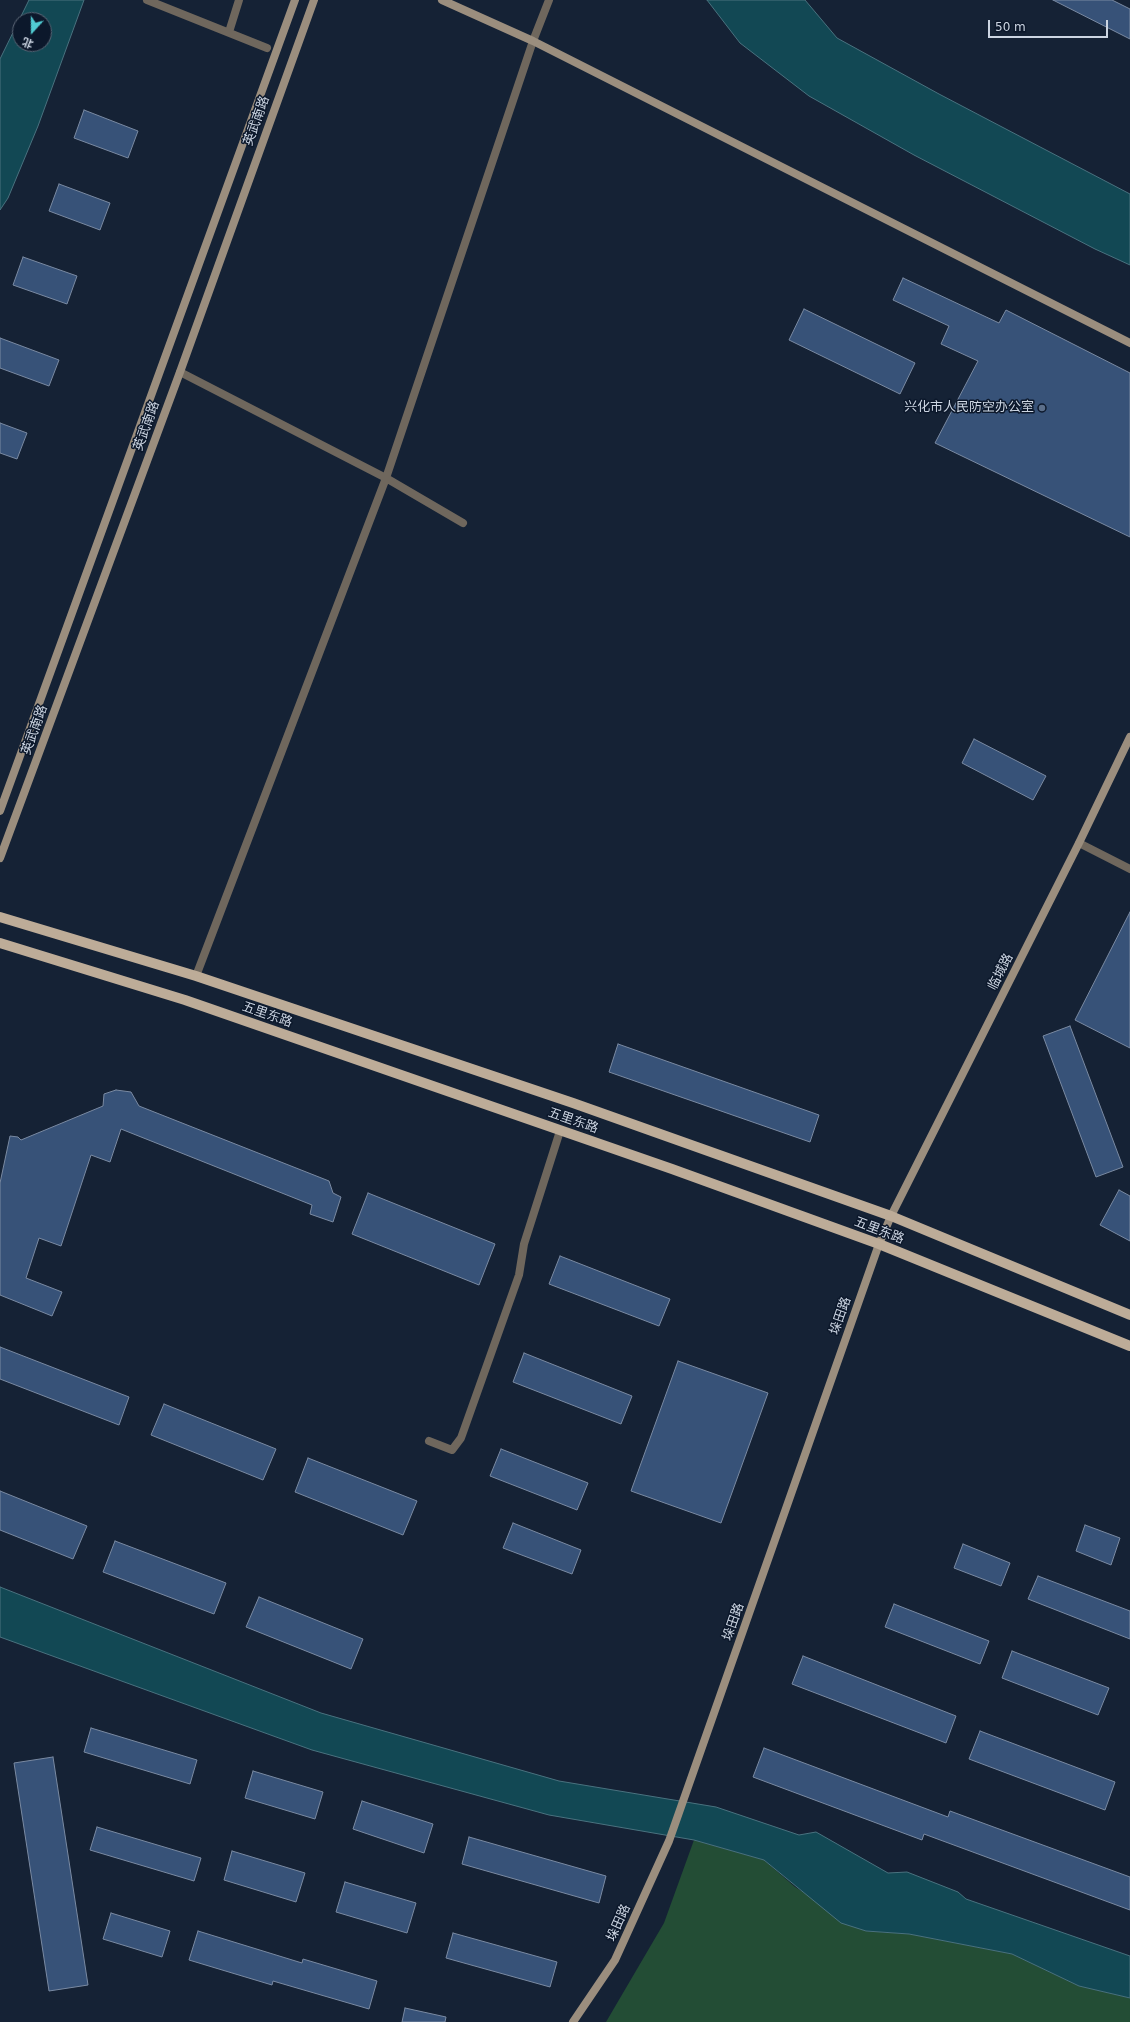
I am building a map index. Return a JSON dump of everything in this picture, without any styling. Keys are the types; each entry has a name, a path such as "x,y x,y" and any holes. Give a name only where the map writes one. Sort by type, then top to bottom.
{"main road":[{"name":"五里东路","path":"0,917 196,976 573,1103 891,1216 1130,1315"},
{"name":"五里东路","path":"0,943 185,1000 672,1169 879,1244 1130,1346"}],"street":[{"path":"147,0 267,48"},
{"path":"229,32 239,0"},
{"name":"英武南路","path":"0,811 295,0"},
{"name":"英武南路","path":"0,858 180,372 314,0"},
{"path":"442,0 533,41 1130,344"},
{"path":"196,976 386,478 533,41 549,0"},
{"path":"180,372 386,478 463,524"},
{"name":"临城路","path":"891,1216 1079,843 1130,737"},
{"path":"1079,843 1130,869"},
{"path":"429,1441 452,1450 461,1438 519,1275 524,1244 560,1131"},
{"name":"垛田路","path":"572,2022 615,1960 670,1841 879,1244 891,1216"}],"shaded area":[{"path":"29,0 84,0 38,126 8,198 0,210 0,59 12,35 12,52 52,52 52,12 23,12"},
{"path":"707,0 805,0 837,38 939,94 1130,194 1130,265 1095,249 914,155 809,96 740,43"},
{"path":"0,1587 321,1713 559,1781 716,1807 799,1835 816,1832 888,1873 907,1872 958,1892 966,1899 1130,1956 1130,1998 1079,1986 1012,1954 909,1934 866,1931 841,1923 764,1860 694,1840 549,1815 312,1750 0,1637"},
{"path":"694,1840 764,1860 795,1887 866,1931 909,1934 1012,1954 1079,1986 1130,1998 1130,2022 606,2022 664,1923"}],"building":[{"path":"1053,0 1112,0 1130,9 1130,39"},
{"path":"84,110 138,131 128,158 74,138"},
{"path":"59,184 110,203 100,230 49,211"},
{"path":"23,257 77,276 67,304 13,285"},
{"name":"兴化市人民防空办公室","path":"903,278 999,323 1006,310 1130,373 1130,537 935,443 978,361 941,344 949,326 893,300"},
{"path":"804,309 915,363 900,394 789,340"},
{"path":"0,338 59,360 49,386 0,368"},
{"path":"0,423 27,433 17,459 0,453"},
{"path":"974,739 1046,776 1033,800 962,763"},
{"path":"1130,912 1130,1048 1075,1020"},
{"path":"1070,1026 1123,1167 1096,1177 1043,1036"},
{"path":"618,1044 819,1115 810,1142 609,1072"},
{"path":"116,1090 131,1092 139,1106 329,1181 333,1193 341,1197 333,1222 310,1214 312,1205 121,1129 110,1162 91,1155 61,1246 39,1238 26,1278 62,1292 52,1316 0,1295 0,1183 10,1136 18,1137 21,1140 103,1106 104,1094"},
{"path":"1119,1190 1130,1196 1130,1241 1100,1225"},
{"path":"368,1193 495,1244 479,1285 352,1234"},
{"path":"560,1256 670,1299 659,1326 549,1284"},
{"path":"0,1347 129,1397 119,1425 0,1379"},
{"path":"524,1353 632,1396 621,1424 513,1382"},
{"path":"678,1361 768,1393 721,1523 631,1491"},
{"path":"164,1404 276,1449 263,1480 151,1435"},
{"path":"501,1449 588,1483 577,1510 490,1476"},
{"path":"308,1458 417,1501 403,1535 295,1492"},
{"path":"0,1491 87,1526 73,1559 0,1530"},
{"path":"513,1523 581,1550 572,1574 503,1548"},
{"path":"1085,1525 1120,1538 1111,1565 1076,1551"},
{"path":"115,1541 226,1583 214,1614 103,1572"},
{"path":"963,1544 1010,1563 1001,1586 954,1568"},
{"path":"1038,1576 1130,1611 1130,1639 1028,1599"},
{"path":"259,1597 363,1639 351,1669 246,1627"},
{"path":"894,1604 989,1641 980,1664 885,1627"},
{"path":"1012,1651 1109,1688 1098,1715 1002,1678"},
{"path":"803,1656 956,1716 946,1743 792,1684"},
{"path":"91,1728 197,1760 190,1784 84,1752"},
{"path":"980,1731 1115,1782 1105,1810 969,1759"},
{"path":"764,1748 948,1817 950,1811 1130,1877 1130,1910 924,1834 922,1840 753,1777"},
{"path":"53,1757 88,1985 49,1991 14,1763"},
{"path":"253,1771 323,1792 315,1819 245,1798"},
{"path":"362,1801 433,1824 424,1853 353,1829"},
{"path":"97,1827 201,1858 194,1881 90,1850"},
{"path":"469,1837 606,1876 599,1903 462,1864"},
{"path":"232,1851 305,1873 296,1902 224,1880"},
{"path":"345,1882 416,1903 407,1933 336,1912"},
{"path":"111,1913 170,1931 162,1957 103,1939"},
{"path":"198,1931 302,1963 303,1959 377,1981 369,2009 273,1981 272,1985 189,1960"},
{"path":"453,1933 557,1962 550,1987 446,1958"},
{"path":"405,2008 446,2017 445,2022 402,2022"}],"place":[{"name":"兴化市人民防空办公室","path":"1042,408"}]}
